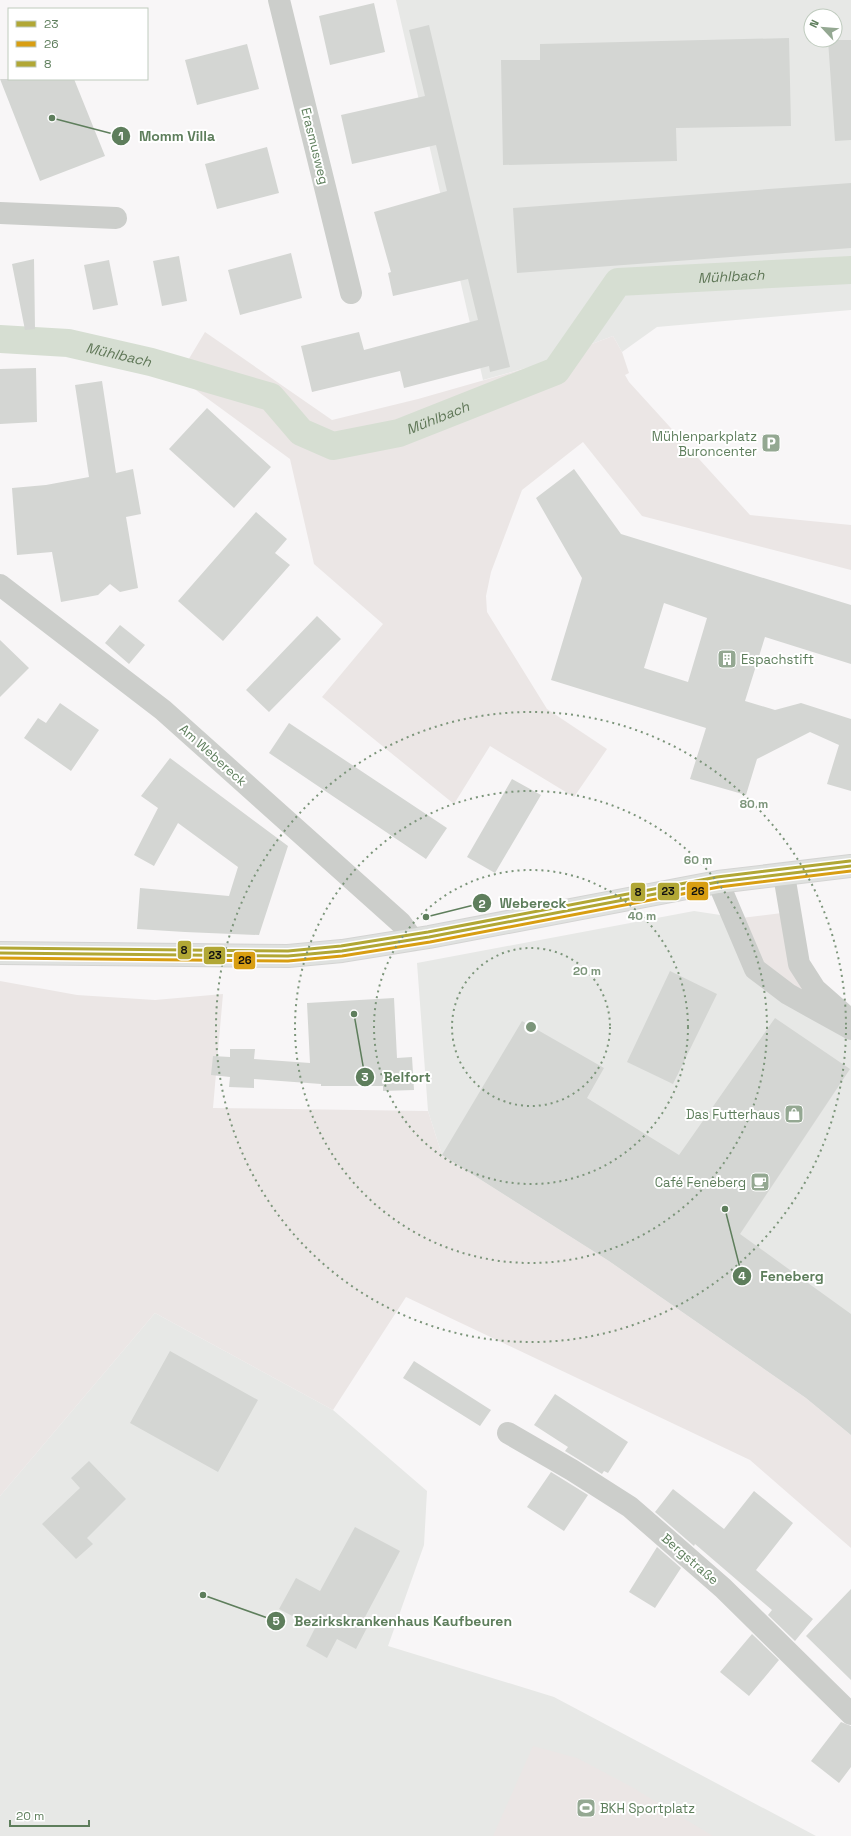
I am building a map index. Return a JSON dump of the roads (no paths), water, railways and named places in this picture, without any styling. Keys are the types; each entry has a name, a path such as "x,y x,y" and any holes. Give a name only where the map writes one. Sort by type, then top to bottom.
{"main road":[{"path":"0,953 288,956 342,951 413,940 718,882 851,866"}],"street":[{"name":"Erasmusweg","path":"279,0 351,292"},
{"path":"0,214 116,218"},
{"name":"Am Webereck","path":"0,585 163,710 395,918 413,940"},
{"path":"784,875 799,964 815,989 851,1021"},
{"path":"718,882 755,969 788,994 851,1029"},
{"name":"Bergstraße","path":"508,1432 630,1507 723,1588 851,1714"}],"waterway":[{"name":"Mühlbach","path":"0,339 68,343 151,362 271,397 301,432 333,446 399,433 556,371 618,282 851,270"}],"place":[{"name":"Momm Villa","path":"52,118"},
{"name":"Mühlenparkplatz Buroncenter","path":"771,443"},
{"name":"Espachstift","path":"727,659"},
{"name":"Webereck","path":"426,917"},
{"name":"Belfort","path":"354,1014"},
{"name":"Das Futterhaus","path":"794,1114"},
{"name":"Café Feneberg","path":"760,1182"},
{"name":"Feneberg","path":"725,1209"},
{"name":"Bezirkskrankenhaus Kaufbeuren","path":"203,1595"},
{"name":"BKH Sportplatz","path":"586,1808"}]}
